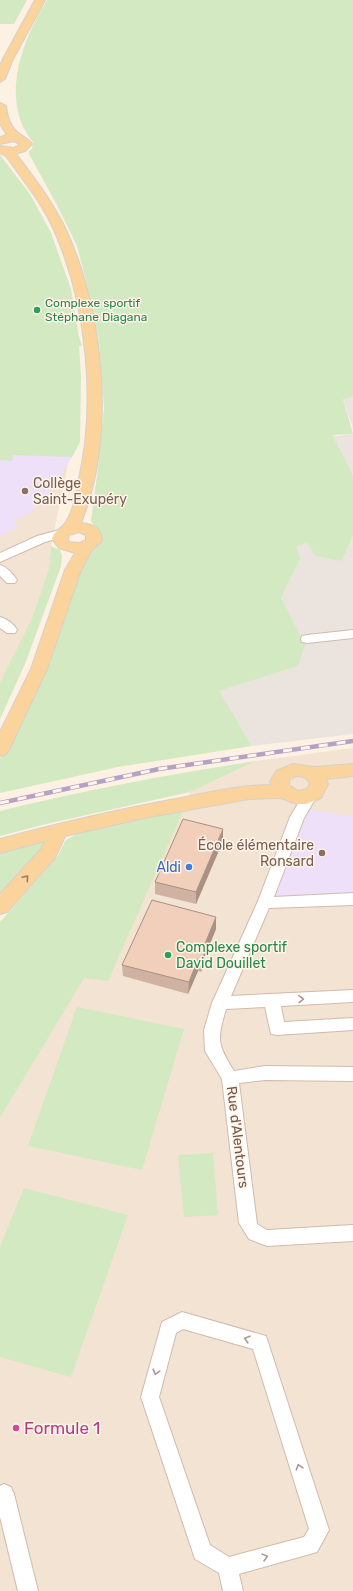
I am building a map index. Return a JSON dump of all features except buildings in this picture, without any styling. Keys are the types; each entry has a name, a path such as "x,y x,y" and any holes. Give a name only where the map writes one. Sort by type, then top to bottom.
{"main road":[{"path":"0,66 36,0"},
{"path":"0,79 8,59 40,0"},
{"path":"0,106 6,125 13,136 21,143 24,155 54,207 70,242 84,287 92,328 97,370 97,417 94,462 86,516 88,529"},
{"path":"0,134 1,147 11,155 41,196 60,230 76,274 86,321 92,385 90,452 84,488 74,521 65,538 68,562 51,619 32,668 0,736"},
{"path":"1,147 14,151 21,143"},
{"path":"0,750 39,668 73,570 86,547 95,539 94,534 88,529 79,527 65,538"},
{"path":"65,538 76,548 86,547"},
{"path":"285,789 284,774 293,770 304,770 313,785"},
{"path":"0,841 137,808 258,786 285,789 299,798 313,785 353,770"},
{"path":"313,785 353,774"},
{"path":"0,846 59,830 127,815 248,792 285,789"},
{"path":"0,908 48,853 59,830"}],"street":[{"path":"0,558 37,541 65,538"},
{"path":"0,569 11,580"},
{"path":"0,621 10,630"},
{"path":"307,640 353,634"},
{"name":"Rue d'Alentours","path":"313,785 297,817 265,901 220,1003 212,1030 213,1051 230,1078 248,1223 252,1231 267,1238 353,1233"},
{"path":"285,789 297,817"},
{"path":"265,901 272,903 353,899"},
{"path":"220,1003 353,996"},
{"path":"272,1000 277,1029 353,1024"},
{"path":"230,1078 265,1073 353,1074"},
{"path":"228,1567 310,1545 319,1530 260,1342 182,1320 168,1328 150,1396 202,1552 228,1567 233,1591"},
{"path":"4,1494 28,1591"}],"shaded area":[{"path":"0,158 77,421 51,546 49,568 32,618 0,683"},
{"path":"353,397 353,429 343,399"},
{"path":"353,434 353,475 331,435 338,436"},
{"name":"Collège Saint-Exupéry","path":"0,455 72,457 47,497 28,514 14,521 14,523 19,527 0,536"},
{"path":"353,536 353,734 252,746 218,691 298,666 281,598 301,558 296,547 307,543 342,561"},
{"path":"353,748 353,1591 0,1591 0,1118 184,809 190,792 256,761"},
{"name":"École élémentaire Ronsard","path":"308,809 353,817 353,895 280,897 276,895 276,890"}],"green space":[{"path":"0,0 27,0 14,24 0,24"},
{"path":"47,0 353,0 353,397 343,399 353,434 332,435 353,475 353,536 342,561 316,556 307,543 296,547 301,558 281,598 305,645 298,666 219,691 252,746 118,767 0,793 0,759 15,730 96,529 91,521 104,408 99,340 91,300 77,246 57,205 29,154 29,151 32,149 33,142 23,126 17,109 16,91 22,54 37,17"},
{"name":"Complexe sportif Stéphane Diagana","path":"0,155 30,194 51,233 71,289 79,337 82,346 79,346 81,376 80,442 72,457 13,455 12,461 0,460"},
{"path":"51,546 60,550 62,556 61,566 25,664 0,719 0,683 32,618 49,568"},
{"path":"256,761 190,792 46,824 0,836 0,811 128,783"},
{"path":"184,809 108,981 84,978 0,1118 0,922 58,856 65,841 84,829"},
{"path":"51,834 49,843 0,904 0,847"},
{"path":"77,1007 184,1029 142,1170 28,1146"},
{"path":"213,1153 218,1215 184,1217 178,1155"},
{"path":"24,1188 128,1215 71,1377 0,1357 0,1247"}],"railway":[{"path":"0,803 159,769 353,741"}],"place":[{"name":"Complexe sportif Stéphane Diagana","path":"37,310"},
{"name":"Collège Saint-Exupéry","path":"25,491"},
{"name":"École élémentaire Ronsard","path":"322,853"},
{"name":"Aldi","path":"189,867"},
{"name":"Complexe sportif David Douillet","path":"168,955"},
{"name":"Formule 1","path":"16,1428"}]}
